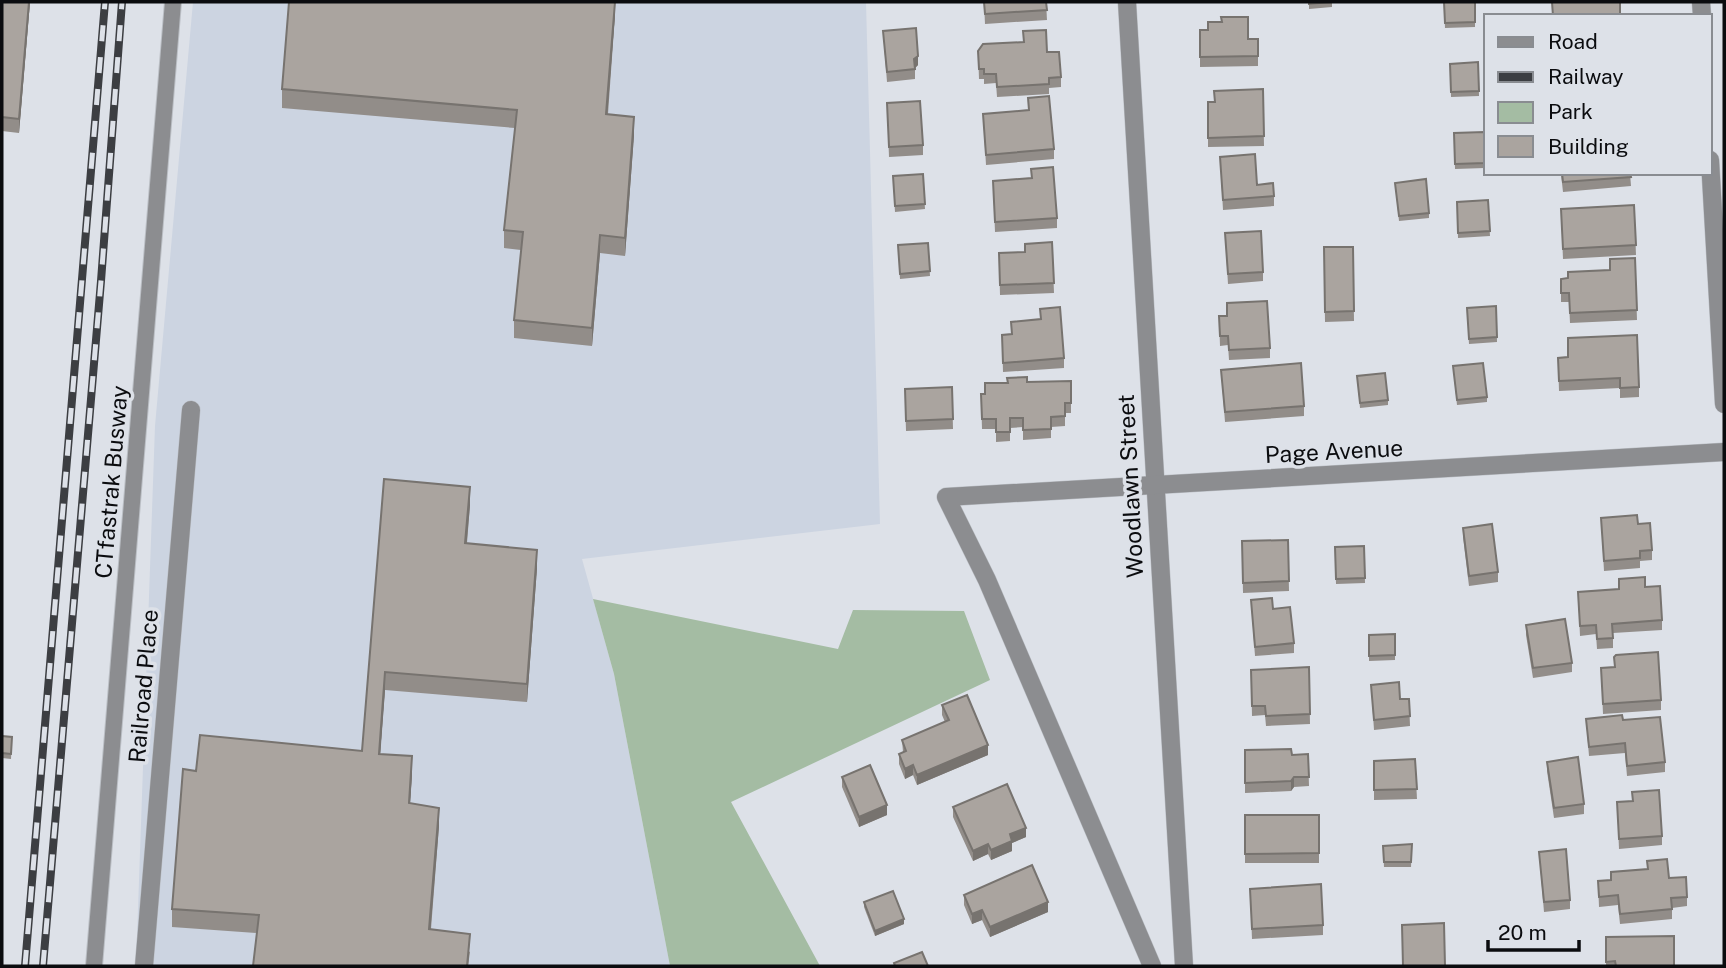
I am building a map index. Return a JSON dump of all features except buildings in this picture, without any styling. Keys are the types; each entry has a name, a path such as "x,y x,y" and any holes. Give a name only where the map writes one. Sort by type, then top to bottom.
{"street":[{"name":"Woodlawn Street","path":"1127,2 1184,966"},
{"path":"1711,175 1724,404"},
{"name":"Railroad Place","path":"144,966 191,410"},
{"name":"Page Avenue","path":"1152,966 987,580 946,497 1724,452"}],"lane":[{"name":"CTfastrak Busway","path":"94,966 173,2"}],"shaded area":[{"path":"193,2 866,2 880,524 582,559 614,674 670,966 136,966 155,426"}],"green space":[{"path":"593,599 838,649 853,610 964,611 990,680 731,802 820,966 670,966 614,674"}],"railway":[{"path":"25,966 105,2"},
{"path":"43,966 122,2"}]}
